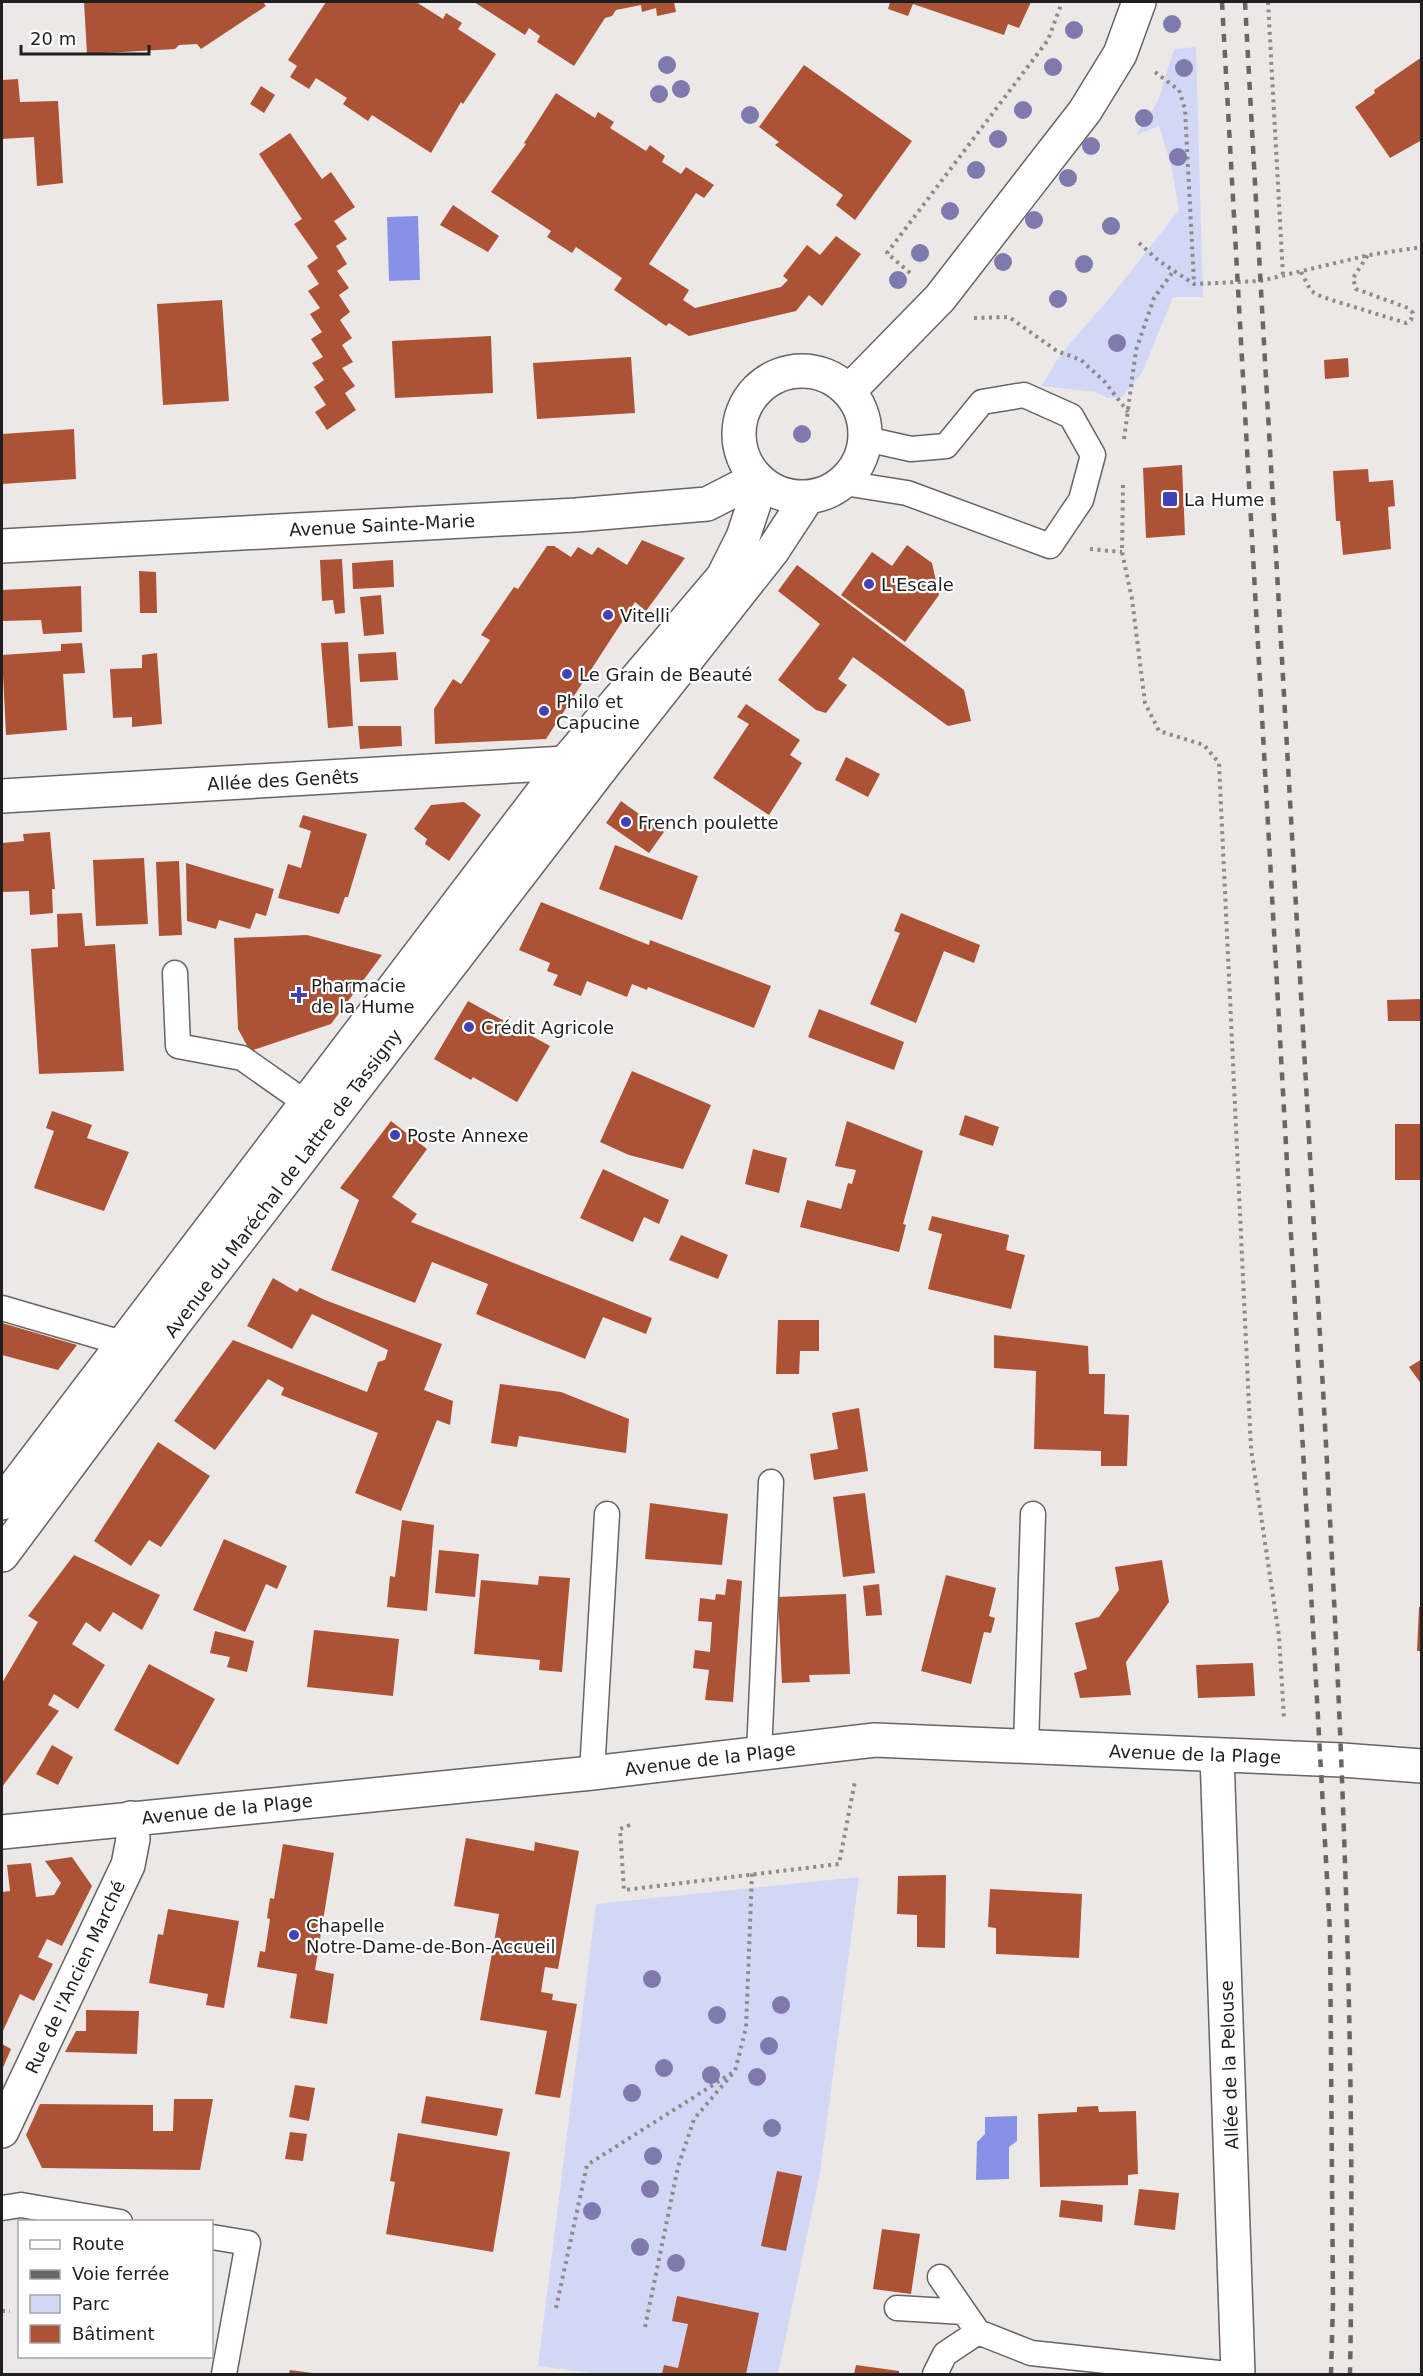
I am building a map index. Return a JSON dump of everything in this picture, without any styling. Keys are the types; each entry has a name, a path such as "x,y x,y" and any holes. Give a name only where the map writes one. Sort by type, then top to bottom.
{"street":[{"path":"850,390 940,298 1084,111 1120,54 1139,2"},
{"path":"801,370 826,375 850,390 861,412 866,439 855,470 844,483 820,495 807,498 782,494 759,481 744,461 739,439 741,418 750,398 765,382 776,376 801,370"},
{"name":"Avenue Sainte-Marie","path":"2,546 576,515 706,504 759,481"},
{"name":"Avenue du Maréchal de Lattre de Tassigny","path":"2,1503 566,763 723,577 743,537 759,481"},
{"name":"Avenue du Maréchal de Lattre de Tassigny","path":"2,1555 174,1323 606,762 773,550 807,498"},
{"name":"Allée des Genêts","path":"2,796 566,763"},
{"name":"Avenue de la Plage","path":"2,1832 592,1773 875,1740 1422,1766"},
{"name":"Allée de la Pelouse","path":"1217,1755 1238,2374"},
{"name":"Rue de l'Ancien Marché","path":"2,2131 128,1865 133,1839 131,1818"}],"lane":[{"path":"844,483 907,493 1050,546 1081,500 1093,455 1071,416 1024,395 981,402 946,446 911,449 866,439"},
{"path":"175,973 178,1046 242,1058 306,1103"},
{"path":"2,1308 122,1343"},
{"path":"759,1754 771,1482"},
{"path":"592,1773 607,1514"},
{"path":"1026,1747 1033,1514"},
{"path":"2,2208 21,2205 108,2220"},
{"path":"213,2237 248,2243 224,2374"},
{"path":"940,2277 978,2332 1031,2353 1228,2374"},
{"path":"897,2308 964,2312"},
{"path":"935,2374 945,2354 978,2332"}],"path":[{"path":"887,254 1048,40 1062,2"},
{"path":"1268,2 1282,276"},
{"path":"1120,54 1149,67 1179,90 1185,109 1194,284"},
{"path":"1139,243 1194,284 1238,283 1282,276 1369,255 1422,247"},
{"path":"1301,272 1311,291 1322,297 1406,323 1411,320 1413,313 1408,308 1356,289 1353,278 1369,255"},
{"path":"1123,445 1136,350 1154,298 1174,270"},
{"path":"1057,351 1081,360 1105,382 1128,412"},
{"path":"1123,481 1122,552 1132,599 1145,703 1159,731 1204,745 1218,763 1251,1449 1280,1636 1286,1758"},
{"path":"630,1826 620,1829 624,1890 839,1864 856,1776"},
{"path":"645,2328 678,2167 694,2119 735,2071 747,2028 752,1874"},
{"path":"556,2308 587,2165 735,2071"},
{"path":"2,2311 10,2311"}],"green space":[{"path":"1196,47 1203,297 1173,297 1142,373 1122,397 1108,398 1096,392 1041,386 1061,354 1113,294 1179,210 1171,165 1159,126 1136,135 1158,101 1174,49"},
{"path":"859,1877 820,2173 778,2374 600,2374 538,2366 596,1904"}],"water":[{"path":"418,216 420,280 389,281 387,217"},
{"path":"1017,2116 1017,2141 1009,2147 1009,2179 976,2180 977,2142 985,2134 985,2117"}],"building":[{"path":"84,2 263,2 266,6 201,49 197,44 179,45 175,49 87,54"},
{"path":"326,2 416,2 443,19 446,13 462,23 458,29 496,54 463,104 461,102 431,153 372,115 368,121 343,104 347,98 316,78 309,89 290,77 297,66 288,60"},
{"path":"474,2 674,2 676,12 657,16 656,8 642,12 641,5 616,10 612,16 605,18 574,66 537,42 540,36 529,28 525,35"},
{"path":"890,2 1031,2 1019,28 1008,24 1004,35 913,4 908,16 888,9"},
{"path":"1422,57 1422,140 1390,158 1355,107 1375,93 1374,90"},
{"path":"804,65 912,141 855,220 836,205 843,195 775,145 779,142 759,127"},
{"path":"18,79 20,102 58,101 63,183 37,186 34,137 2,139 2,80"},
{"path":"261,86 275,95 264,113 250,104"},
{"path":"556,93 595,118 598,112 614,122 610,128 646,151 650,145 665,156 662,162 681,174 686,167 714,185 704,198 696,193 649,264 689,290 683,300 695,308 781,287 788,280 783,276 807,245 820,255 836,236 861,254 822,306 809,295 796,311 689,336 669,323 666,326 614,290 622,278 576,247 572,253 547,237 551,231 491,192 526,144 524,143"},
{"path":"290,133 322,179 331,172 355,207 334,221 347,239 336,246 347,264 337,271 349,288 339,295 350,312 340,320 352,338 342,345 353,362 342,368 355,386 345,393 356,410 327,430 315,412 326,405 314,387 324,380 312,363 323,357 311,339 322,332 310,314 320,308 308,291 319,284 307,266 318,258 294,224 302,219 259,154"},
{"path":"453,205 499,236 488,252 440,225"},
{"path":"222,300 229,401 163,405 157,304"},
{"path":"491,336 493,393 395,398 392,341"},
{"path":"631,357 635,413 537,419 533,363"},
{"path":"1348,358 1349,377 1325,379 1324,360"},
{"path":"74,429 76,479 2,484 2,434"},
{"path":"1182,465 1185,535 1146,538 1143,468"},
{"path":"1368,469 1369,482 1393,480 1395,506 1388,507 1391,549 1343,555 1340,521 1336,521 1333,471"},
{"path":"642,540 685,558 646,611 635,602 546,739 435,744 434,709 453,679 461,684 490,640 481,635 514,587 518,589 547,546 554,546 571,557 578,547 592,555 598,547 627,565"},
{"path":"907,545 932,563 939,595 905,642 841,595 872,552 892,566"},
{"path":"342,559 345,613 335,614 333,600 322,601 320,560"},
{"path":"393,560 394,587 353,589 352,563"},
{"path":"797,565 964,690 971,721 948,726 853,657 838,679 847,685 826,713 816,710 778,680 820,624 778,591"},
{"path":"139,571 156,572 157,613 140,613"},
{"path":"81,586 82,632 43,634 41,620 2,621 2,590"},
{"path":"381,595 384,634 364,636 360,597"},
{"path":"348,642 353,726 328,728 321,643"},
{"path":"82,643 85,673 63,674 67,730 6,735 2,655 61,651 61,644"},
{"path":"396,652 398,680 360,682 358,654"},
{"path":"157,653 162,724 132,727 132,717 113,718 110,669 142,668 142,655"},
{"path":"746,704 800,740 790,755 802,763 769,815 713,778 749,724 737,717"},
{"path":"358,726 401,726 402,746 360,749"},
{"path":"846,757 880,774 868,797 835,780"},
{"path":"621,801 664,832 649,853 606,823"},
{"path":"464,802 481,815 449,861 425,844 427,839 414,829 431,805"},
{"path":"303,815 367,834 348,897 345,897 339,914 278,898 288,864 301,868 311,831 299,827"},
{"path":"50,832 55,889 52,889 53,913 30,915 29,891 3,892 2,843 24,841 23,834"},
{"path":"615,845 698,876 682,920 599,889"},
{"path":"144,858 148,924 96,926 93,860"},
{"path":"179,861 182,935 159,936 156,862"},
{"path":"186,863 274,889 266,916 256,913 250,929 219,920 216,929 187,921"},
{"path":"541,902 649,945 650,940 771,986 754,1028 648,987 647,990 632,984 627,997 587,981 581,996 553,985 558,975 547,971 550,963 519,950"},
{"path":"82,913 85,946 115,944 124,1071 39,1074 31,949 58,947 57,914"},
{"path":"901,913 980,945 974,963 944,951 916,1023 870,1004 900,933 894,931"},
{"path":"307,935 382,955 331,1024 250,1051 238,1029 234,938"},
{"path":"1422,999 1422,1021 1388,1021 1387,1000"},
{"path":"468,1001 550,1046 517,1102 473,1077 471,1080 434,1059"},
{"path":"819,1009 904,1042 894,1070 808,1037"},
{"path":"632,1071 711,1105 683,1169 629,1155 600,1142"},
{"path":"52,1111 92,1125 87,1138 129,1152 104,1211 34,1188 54,1131 46,1128"},
{"path":"965,1115 999,1127 993,1146 959,1135"},
{"path":"391,1121 427,1149 392,1197 417,1214 411,1222 652,1318 646,1334 603,1317 585,1359 476,1314 488,1284 432,1262 415,1303 331,1270 359,1200 340,1188"},
{"path":"847,1121 923,1151 903,1224 906,1225 899,1252 800,1227 807,1200 841,1209 848,1183 852,1184 856,1170 835,1166"},
{"path":"1395,1124 1422,1124 1422,1180 1395,1180"},
{"path":"753,1149 787,1158 779,1193 745,1184"},
{"path":"603,1169 669,1200 659,1224 644,1217 633,1242 580,1218"},
{"path":"932,1216 1009,1235 1006,1250 1025,1255 1011,1309 928,1289 942,1234 928,1230"},
{"path":"681,1235 728,1255 718,1279 669,1260"},
{"path":"273,1278 297,1292 300,1288 325,1300 442,1344 424,1390 453,1401 450,1425 437,1420 401,1511 355,1493 378,1433 281,1395 284,1388 268,1379 215,1450 174,1421 233,1340 367,1392 378,1362 385,1360 388,1350 312,1314 292,1349 247,1326"},
{"path":"778,1320 819,1320 819,1351 800,1351 799,1374 776,1374"},
{"path":"2,1323 77,1345 58,1370 2,1355"},
{"path":"994,1335 1088,1346 1089,1374 1105,1374 1104,1414 1129,1415 1127,1466 1101,1466 1101,1451 1034,1449 1036,1371 994,1368"},
{"path":"1422,1359 1422,1385 1409,1367"},
{"path":"500,1384 561,1392 629,1419 626,1453 519,1436 517,1447 491,1443"},
{"path":"859,1408 868,1471 814,1480 810,1454 838,1449 832,1413"},
{"path":"158,1442 210,1476 161,1547 149,1540 131,1566 94,1541"},
{"path":"865,1493 875,1573 843,1577 833,1497"},
{"path":"650,1503 728,1514 722,1565 645,1559"},
{"path":"402,1520 434,1525 427,1611 387,1607 390,1576 395,1577"},
{"path":"224,1539 287,1566 277,1589 266,1584 245,1632 193,1610"},
{"path":"439,1550 479,1554 475,1597 435,1593"},
{"path":"74,1555 160,1595 142,1630 113,1612 100,1632 86,1622 72,1644 105,1665 78,1709 54,1694 48,1705 59,1711 2,1787 2,1683 38,1622 28,1616"},
{"path":"1162,1560 1169,1602 1126,1662 1131,1695 1080,1698 1074,1673 1087,1669 1075,1623 1099,1617 1119,1590 1115,1567"},
{"path":"946,1575 996,1588 989,1616 995,1618 991,1633 984,1632 971,1684 921,1671"},
{"path":"539,1576 570,1578 562,1672 539,1670 540,1660 474,1654 481,1580 538,1585"},
{"path":"727,1579 742,1581 733,1702 705,1700 709,1670 693,1668 695,1650 710,1652 712,1622 698,1621 700,1598 715,1600 716,1594 725,1595"},
{"path":"879,1584 882,1615 866,1616 863,1586"},
{"path":"846,1594 850,1674 809,1675 810,1682 782,1683 778,1597"},
{"path":"1419,1607 1422,1607 1422,1651 1417,1651"},
{"path":"314,1630 399,1639 393,1696 307,1687"},
{"path":"215,1631 254,1641 247,1672 227,1667 230,1657 210,1653"},
{"path":"1253,1663 1255,1696 1198,1698 1196,1665"},
{"path":"149,1664 215,1699 178,1765 114,1730"},
{"path":"52,1745 73,1757 58,1785 36,1774"},
{"path":"466,1838 534,1851 535,1842 579,1851 558,1969 545,1967 541,1992 553,1994 552,2000 577,2004 560,2098 535,2094 547,2031 480,2020 499,1914 454,1906"},
{"name":"Chapelle Notre-Dame-de-Bon-Accueil","path":"283,1844 334,1853 315,1970 334,1974 327,2024 290,2018 297,1974 257,1967 260,1951 265,1952 270,1919 267,1918 270,1898 274,1899"},
{"path":"72,1857 92,1886 62,1946 47,1939 38,1957 53,1964 34,2001 20,1994 2,2033 2,1892 10,1891 7,1865 31,1863 36,1897 54,1895 61,1883 45,1861"},
{"path":"946,1875 945,1948 917,1947 917,1915 897,1914 898,1876"},
{"path":"990,1889 1082,1894 1079,1958 996,1954 996,1928 988,1927"},
{"path":"168,1909 239,1921 224,2008 206,2005 208,1994 149,1983 158,1934 163,1935"},
{"path":"86,2010 139,2011 137,2054 65,2052 76,2031 86,2031"},
{"path":"2,2044 11,2049 2,2070"},
{"path":"295,2085 315,2088 309,2121 289,2117"},
{"path":"426,2096 503,2109 497,2136 421,2123"},
{"path":"174,2099 213,2099 200,2170 42,2168 26,2135 40,2104 153,2105 153,2131 173,2131"},
{"path":"1098,2106 1099,2112 1136,2111 1138,2174 1128,2175 1128,2185 1040,2187 1038,2114 1077,2112 1077,2107"},
{"path":"290,2132 307,2134 303,2161 285,2159"},
{"path":"398,2133 510,2152 493,2252 386,2234 395,2182 390,2181"},
{"path":"777,2171 802,2176 786,2251 761,2246"},
{"path":"1139,2189 1179,2193 1175,2230 1134,2225"},
{"path":"1061,2200 1103,2205 1102,2222 1059,2217"},
{"path":"882,2229 920,2234 911,2294 873,2289"},
{"path":"677,2296 759,2313 746,2374 662,2374 664,2365 678,2368 688,2324 672,2321"},
{"path":"856,2365 899,2371 899,2374 854,2374"},
{"path":"290,2370 312,2373 312,2374 289,2374"}],"railway":[{"path":"1222,2 1330,1932 1333,2302 1331,2374"},
{"path":"1245,2 1338,1681 1351,2097 1350,2374"}],"place":[{"name":"La Hume","path":"1170,499"},
{"name":"L'Escale","path":"869,584"},
{"name":"Vitelli","path":"608,615"},
{"name":"Le Grain de Beauté","path":"567,674"},
{"name":"Philo et Capucine","path":"544,711"},
{"name":"French poulette","path":"626,822"},
{"name":"Pharmacie de la Hume","path":"299,995"},
{"name":"Crédit Agricole","path":"469,1027"},
{"name":"Poste Annexe","path":"395,1135"},
{"name":"Chapelle Notre-Dame-de-Bon-Accueil","path":"294,1935"}]}
